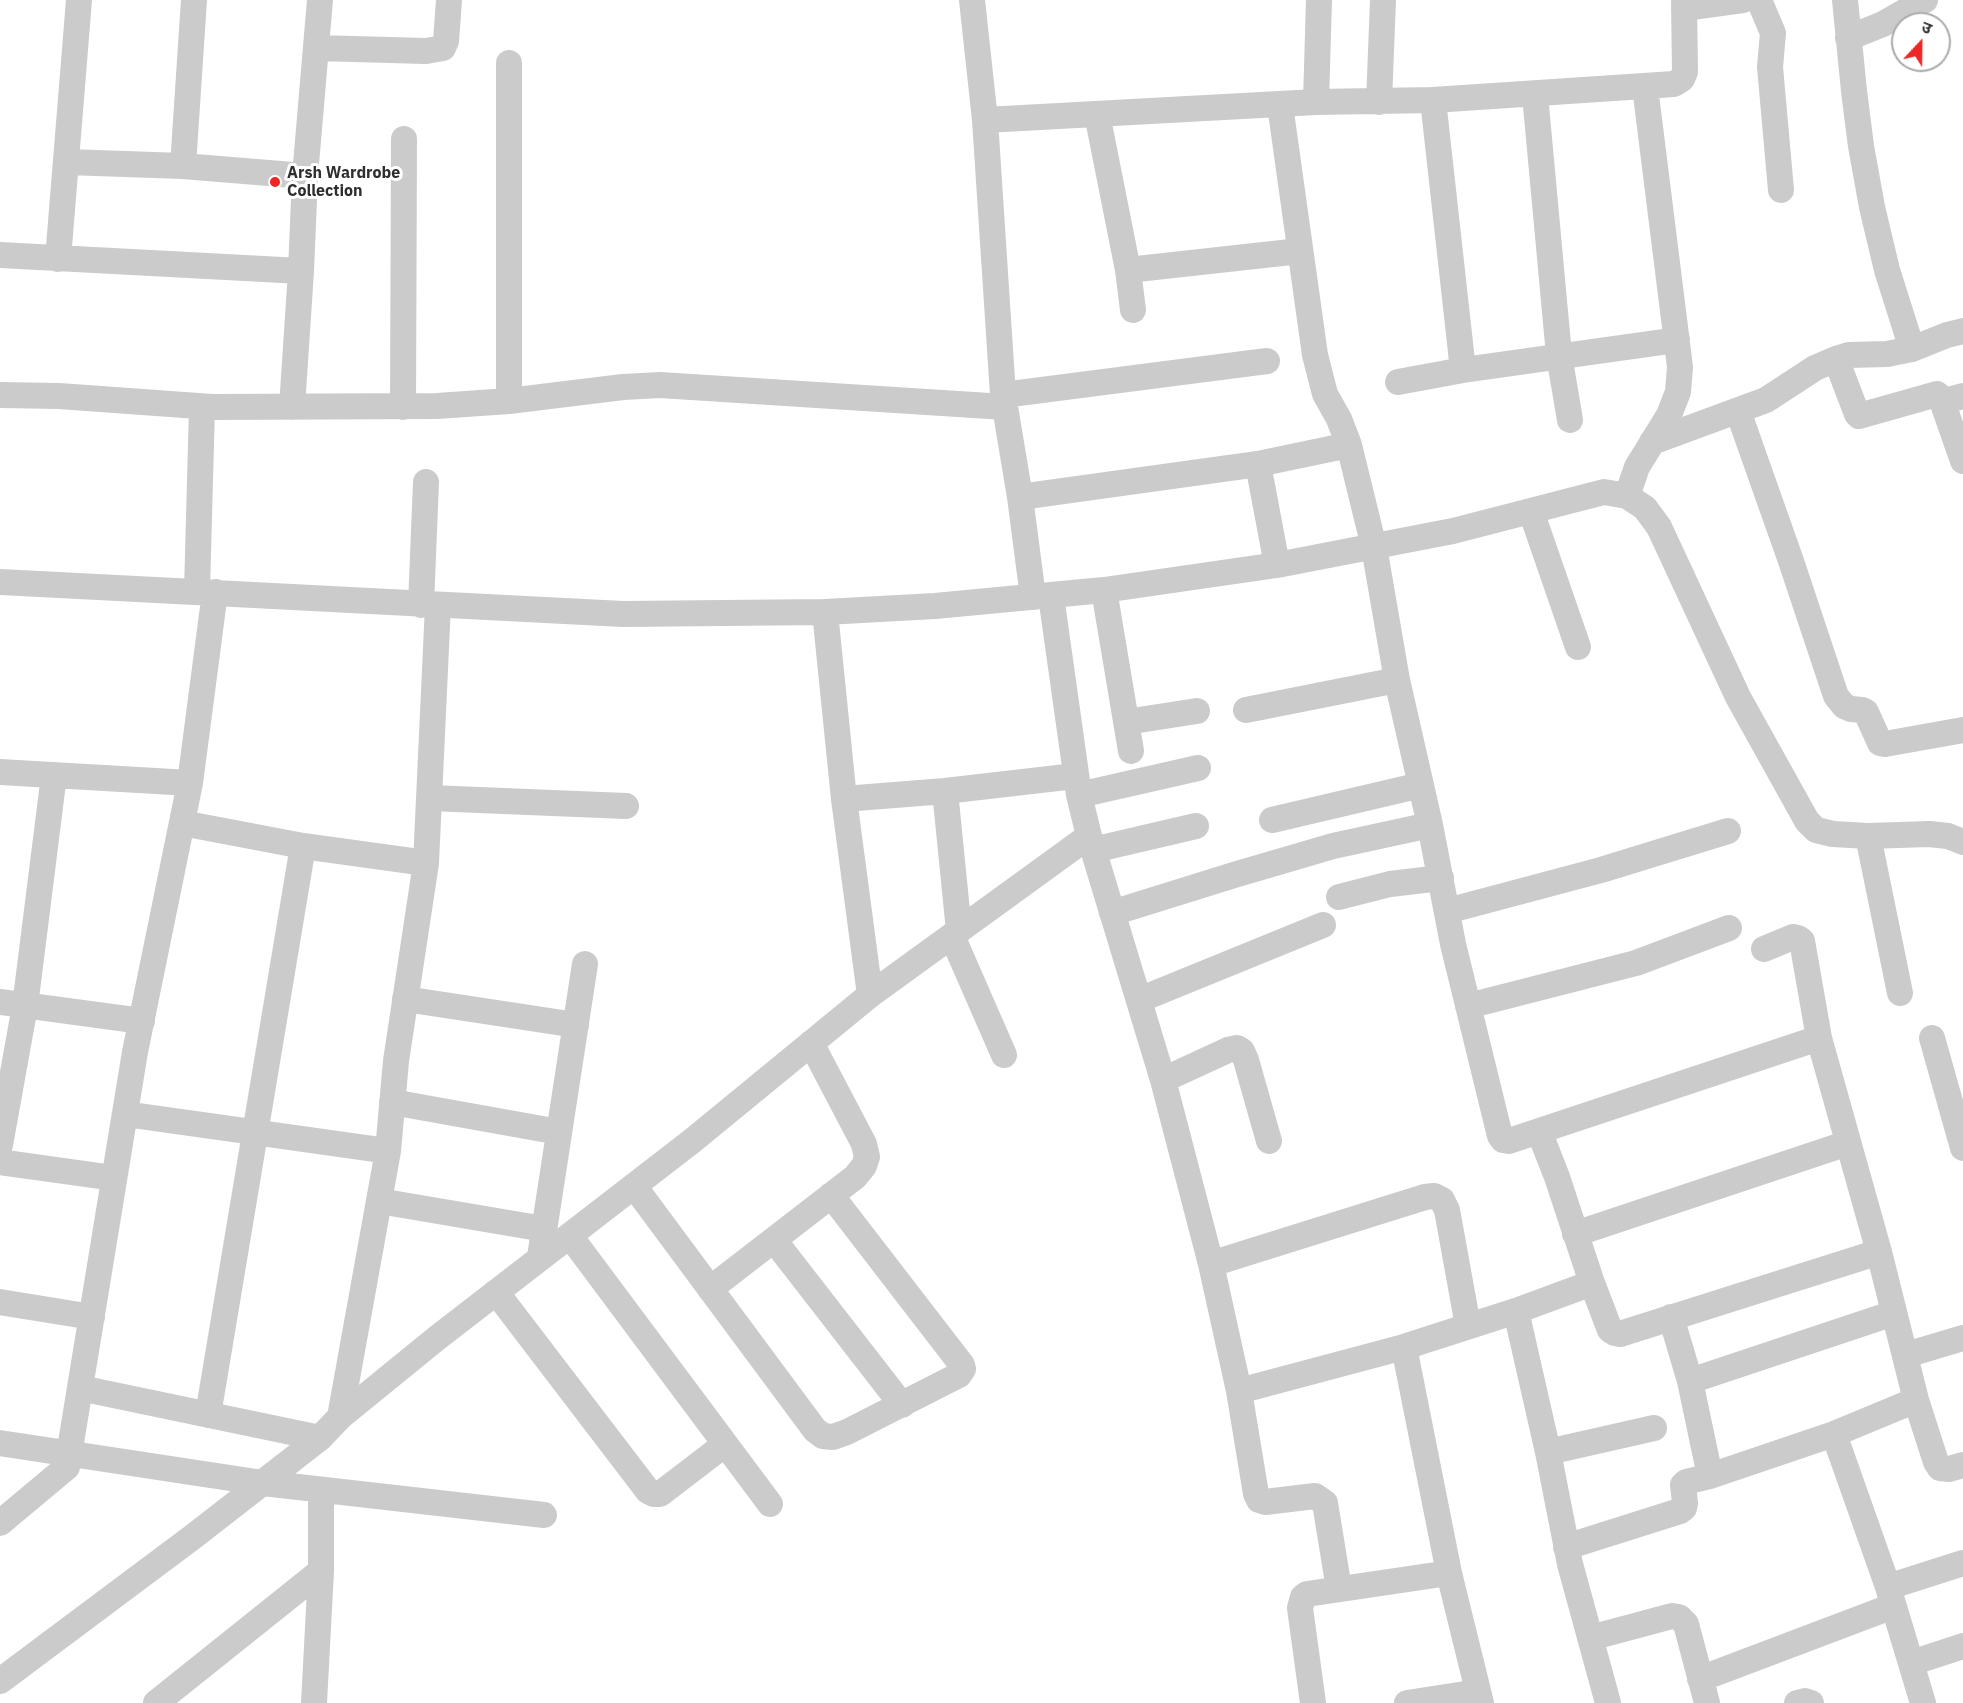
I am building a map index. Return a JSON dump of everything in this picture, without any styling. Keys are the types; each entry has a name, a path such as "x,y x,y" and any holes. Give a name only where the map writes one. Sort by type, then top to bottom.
{"street":[{"path":"58,258 78,0"},
{"path":"183,166 194,0"},
{"path":"292,407 306,176 320,0"},
{"path":"317,48 426,51 443,48 446,41 449,0"},
{"path":"972,0 985,120 1004,401 1020,497 1042,597 1077,785 1091,843 1163,1080 1211,1264 1239,1391 1256,1494 1259,1500 1265,1502 1316,1496 1325,1503 1339,1589"},
{"path":"1316,102 1319,0"},
{"path":"1379,102 1383,0"},
{"path":"985,120 1316,102 1379,102 1535,95 1674,84 1682,79 1685,72 1684,4 1743,0"},
{"path":"1759,0 1773,33 1770,67 1781,190"},
{"path":"1845,0 1861,146 1872,207 1887,270 1912,349"},
{"path":"1848,38 1883,24 1925,0"},
{"path":"509,63 509,401"},
{"path":"1627,496 1637,467 1670,415 1678,392 1680,367 1645,87"},
{"path":"1535,95 1559,355 1570,420"},
{"path":"1433,100 1462,369"},
{"path":"1280,105 1315,355 1325,394 1339,420 1349,446 1374,547 1398,680 1448,910 1453,944 1500,1136 1503,1140 1509,1141 1819,1038"},
{"path":"1097,114 1128,270 1133,310"},
{"path":"403,407 404,139"},
{"path":"67,162 183,166 306,176"},
{"path":"1128,270 1300,250"},
{"path":"0,255 302,271"},
{"path":"1652,442 1766,400 1815,368 1836,359 1849,355 1887,354 1912,349 1947,335 1963,332"},
{"path":"1398,382 1462,369 1677,340"},
{"path":"1836,359 1859,416 1937,394 1953,398 1963,461"},
{"path":"0,395 59,396 202,407 403,407 509,401 623,387 660,385 1004,401 1267,361"},
{"path":"0,1523 67,1467 125,1114 190,783 206,591 202,407"},
{"path":"1738,411 1836,696 1844,706 1851,710 1866,712 1880,743 1963,730"},
{"path":"1020,497 1258,464 1349,446"},
{"path":"1258,464 1277,565"},
{"path":"340,1417 388,1151 396,1061 426,863 430,798 426,482"},
{"path":"0,582 623,614 825,612 935,606 1104,590 1277,565 1453,531 1604,492 1627,496 1645,508 1659,527 1738,697 1807,821 1816,830 1833,834 1868,836 1929,834 1948,836 1963,842"},
{"path":"1531,511 1578,646"},
{"path":"1104,590 1131,751"},
{"path":"825,612 844,799 870,995"},
{"path":"1246,710 1398,680"},
{"path":"1126,722 1197,711"},
{"path":"844,799 945,790 1077,785 1198,768"},
{"path":"0,772 190,783"},
{"path":"0,1145 25,1006 54,775"},
{"path":"1272,820 1421,784"},
{"path":"945,790 956,934 1004,1055"},
{"path":"430,798 626,806"},
{"path":"182,823 303,846 426,863"},
{"path":"1112,913 1333,846 1430,825"},
{"path":"0,1681 263,1483 320,1438 340,1417 540,1257 634,1186 870,995 1091,843 1196,826"},
{"path":"1448,910 1601,870 1728,831"},
{"path":"1868,836 1900,993"},
{"path":"208,1415 303,846"},
{"path":"1339,897 1390,884 1441,878"},
{"path":"1139,1000 1323,925"},
{"path":"1468,1006 1636,963 1729,928"},
{"path":"1764,949 1793,937 1802,941 1819,1038 1879,1252 1916,1400 1940,1468 1949,1469 1963,1465"},
{"path":"540,1257 585,964"},
{"path":"405,999 576,1025"},
{"path":"0,1002 142,1022"},
{"path":"1932,1038 1963,1148"},
{"path":"710,1289 855,1177 864,1166 867,1157 858,1128 811,1043"},
{"path":"1163,1080 1237,1048 1242,1051 1269,1141"},
{"path":"392,1102 559,1132"},
{"path":"125,1114 388,1151"},
{"path":"1539,1131 1557,1177 1592,1283 1610,1330 1615,1333 1620,1334 1879,1252"},
{"path":"1575,1234 1848,1143"},
{"path":"0,1162 114,1178"},
{"path":"634,1186 815,1430 823,1436 833,1437 902,1405 959,1375 963,1369 831,1195"},
{"path":"1211,1264 1434,1196 1442,1200 1447,1210 1468,1326"},
{"path":"379,1202 544,1229"},
{"path":"570,1236 770,1504"},
{"path":"774,1240 902,1405"},
{"path":"1239,1391 1404,1347 1516,1311 1592,1283"},
{"path":"496,1292 648,1491 660,1494 724,1445"},
{"path":"0,1302 92,1317"},
{"path":"1516,1311 1548,1452 1566,1547 1608,1703"},
{"path":"1689,1381 1894,1313"},
{"path":"1671,1317 1689,1381 1710,1476"},
{"path":"1906,1354 1963,1338"},
{"path":"1404,1347 1449,1573 1480,1697 1407,1703"},
{"path":"80,1388 320,1438"},
{"path":"1566,1547 1680,1511 1684,1508 1683,1485 1686,1482 1834,1434 1916,1400"},
{"path":"1548,1452 1654,1428"},
{"path":"1834,1434 1890,1597 1923,1703"},
{"path":"0,1443 263,1483 544,1515"},
{"path":"311,1700 321,1571 321,1490"},
{"path":"1590,1638 1672,1616 1679,1617 1686,1624 1704,1691 1890,1597 1963,1563"},
{"path":"156,1703 321,1571"},
{"path":"1313,1703 1301,1602 1303,1597 1307,1594 1449,1573"},
{"path":"1911,1663 1963,1646"},
{"path":"1797,1703 1805,1701 1811,1703"}],"place":[{"name":"Arsh Wardrobe Collection","path":"275,182"}]}
